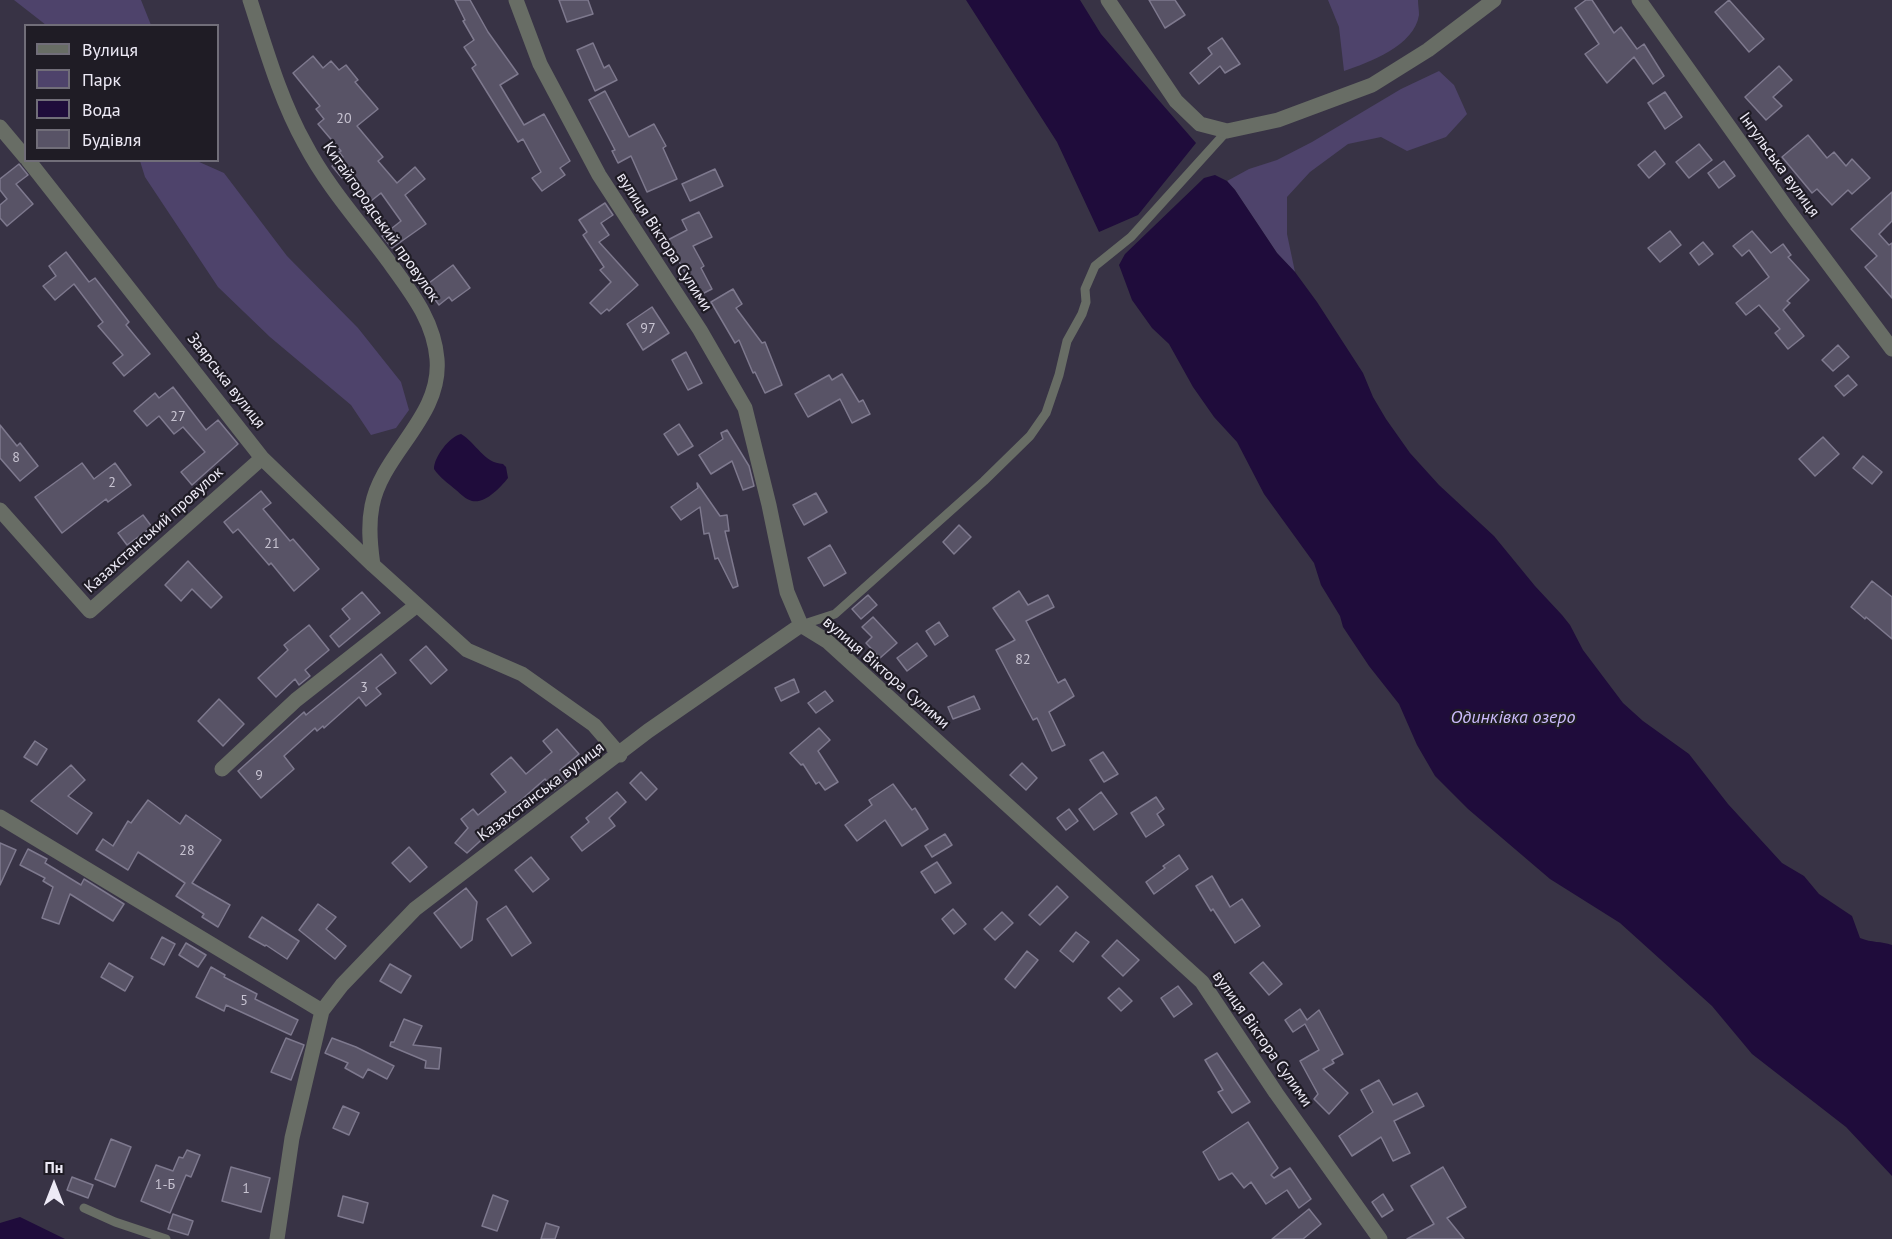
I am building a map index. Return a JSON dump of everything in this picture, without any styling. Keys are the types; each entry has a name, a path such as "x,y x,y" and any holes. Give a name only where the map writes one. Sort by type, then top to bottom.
{"street":[{"name":"Китайгородський провулок","path":"250,0 280,93 305,145 330,185 416,299 432,328 438,360 433,393 419,422 381,480 372,505 369,536 373,565"},
{"name":"вулиця Віктора Сулими","path":"516,0 540,64 599,175 699,330 745,408 769,505 787,592 801,625 827,641 1202,982 1276,1093 1380,1239"},
{"path":"1108,0 1176,101 1200,124 1227,131 1278,120 1372,85 1428,50 1494,0"},
{"name":"Інгульська вулиця","path":"1639,0 1789,211 1892,349"},
{"name":"Заярська вулиця","path":"0,128 24,156"},
{"name":"Заярська вулиця","path":"29,162 262,458 373,565 467,650 522,674 594,725 620,755"},
{"name":"Казахстанський провулок","path":"0,510 90,611 262,458"},
{"path":"222,769 296,700 417,604"},
{"name":"Казахстанська вулиця","path":"277,1239 292,1138 322,1011 342,985 415,909 620,755 648,731 801,625"},
{"path":"0,817 322,1011"}],"lane":[{"path":"801,625 835,614 984,481 1030,436 1046,413 1059,375 1067,341 1086,302 1085,289 1095,266 1131,237 1227,131"},
{"path":"84,1208 115,1222 166,1239"}],"green space":[{"path":"14,0 141,0 151,24 45,24"},
{"path":"1328,0 1418,0 1419,15 1409,36 1400,44 1378,58 1344,71 1339,27"},
{"path":"1439,71 1454,85 1467,114 1446,137 1407,151 1381,137 1348,144 1310,172 1287,197 1287,234 1295,272 1277,253 1227,181 1312,142 1401,89"},
{"path":"140,162 199,162 224,173 287,256 358,328 401,382 409,410 396,428 371,435 351,405 270,337 218,287 145,177"}],"water":[{"path":"966,0 1080,0 1101,34 1196,143 1138,215 1099,232 1057,142"},
{"name":"Одинківка озеро","path":"1215,175 1227,181 1235,190 1277,253 1295,272 1317,302 1363,373 1386,419 1410,453 1439,485 1494,536 1562,615 1583,650 1623,703 1643,721 1689,754 1728,804 1782,863 1804,876 1819,894 1852,916 1860,938 1892,945 1892,1176 1846,1127 1752,1054 1712,1006 1620,923 1550,879 1468,809 1435,776 1417,745 1399,704 1369,666 1343,627 1340,616 1321,585 1314,563 1264,494 1237,442 1214,417 1193,387 1169,344 1152,328 1132,300 1119,265 1125,254 1204,178"},
{"path":"461,434 485,456 506,467 508,478 497,490 482,500 472,501 465,498 434,469 443,448"},
{"path":"20,1217 65,1239 0,1239 0,1223"}],"building":[{"path":"455,0 470,0 488,32 518,74 500,85 524,125 544,114 570,161 560,168 565,175 542,191 532,178 541,172 523,139 518,142 472,68 476,65 464,47 474,40"},
{"path":"559,0 588,0 593,14 567,22"},
{"path":"1149,0 1175,0 1185,15 1165,28"},
{"path":"1586,0 1592,0 1614,33 1621,27 1637,49 1644,44 1664,76 1653,84 1634,57 1607,83 1585,54 1599,44 1575,8"},
{"path":"1729,0 1764,39 1749,52 1715,12"},
{"path":"1222,38 1240,64 1225,73 1220,66 1199,84 1190,73 1212,54 1208,48"},
{"path":"593,43 604,68 609,65 617,80 595,91 577,50"},
{"path":"313,56 323,68 331,61 339,70 346,65 358,80 355,82 378,109 357,126 383,157 378,161 397,183 415,167 425,179 405,195 426,224 392,248 382,236 401,221 381,193 371,201 347,173 342,178 332,166 343,157 339,152 341,151 318,124 324,119 316,109 320,106 293,73"},
{"path":"1779,66 1792,80 1773,97 1782,106 1766,120 1745,97"},
{"path":"605,91 629,137 654,124 666,146 663,148 677,179 647,192 631,156 618,163 612,151 615,150 589,100"},
{"path":"1665,92 1682,117 1665,129 1648,103"},
{"path":"1808,135 1827,158 1834,152 1846,166 1852,159 1870,178 1852,194 1848,190 1832,205 1817,189 1812,193 1782,157"},
{"path":"1699,144 1712,160 1689,178 1676,162"},
{"path":"1655,151 1665,164 1649,178 1638,165"},
{"path":"1724,161 1735,176 1719,188 1708,173"},
{"path":"19,164 28,175 16,184 33,204 7,226 0,218 0,205 7,199 0,190 0,179"},
{"path":"715,169 723,186 690,201 682,184"},
{"path":"1892,192 1892,221 1879,234 1889,245 1892,243 1892,298 1865,267 1877,256 1851,229"},
{"path":"605,203 613,215 601,223 609,235 599,242 638,285 609,311 607,309 601,314 590,303 611,282 600,270 604,267 583,235 587,232 579,220"},
{"path":"699,212 712,237 693,246 704,266 701,268 712,289 698,296 676,256 672,258 664,242 687,230 682,220"},
{"path":"1670,231 1681,245 1660,262 1648,248"},
{"path":"1752,231 1771,253 1783,244 1791,255 1788,257 1809,280 1787,301 1790,303 1783,310 1804,336 1788,349 1775,333 1780,329 1759,305 1746,315 1736,303 1769,277 1749,250 1742,256 1733,246"},
{"path":"1703,242 1713,254 1699,265 1690,253"},
{"path":"66,252 89,282 95,278 129,322 126,325 150,354 124,376 113,363 123,355 98,326 103,322 74,284 55,300 43,286 56,276 49,266"},
{"path":"453,265 470,288 452,301 449,297 439,305 425,286"},
{"path":"733,289 742,304 736,308 762,343 765,342 782,385 765,393 755,372 753,373 739,340 735,343 711,302"},
{"path":"652,307 669,333 643,350 627,324"},
{"path":"1838,345 1849,357 1833,371 1822,360"},
{"path":"686,352 702,383 688,390 672,360"},
{"path":"842,374 859,402 863,400 870,414 852,423 840,399 808,417 795,394 829,375 832,380"},
{"path":"1848,375 1857,385 1844,396 1835,386"},
{"path":"173,387 206,430 218,420 238,444 192,485 181,472 205,452 183,427 174,434 159,416 147,426 134,411 155,393 159,398"},
{"path":"679,424 693,446 678,455 664,434"},
{"path":"0,425 17,446 20,443 38,466 20,481 0,458"},
{"path":"727,430 749,466 754,486 743,490 732,461 711,474 699,455 723,439 721,433"},
{"path":"1823,437 1839,454 1815,476 1799,459"},
{"path":"1863,456 1882,472 1872,484 1853,468"},
{"path":"82,463 94,479 115,463 131,485 108,502 106,499 62,533 35,497"},
{"path":"697,483 720,516 727,515 729,531 725,531 738,586 733,588 718,558 715,559 709,533 704,534 700,507 681,520 671,507 698,488"},
{"path":"261,491 271,503 263,509 290,541 293,539 319,569 294,591 238,529 233,533 224,522"},
{"path":"816,493 827,512 804,525 793,505"},
{"path":"143,515 152,527 127,545 118,533"},
{"path":"959,525 971,537 954,554 943,542"},
{"path":"830,545 846,573 824,586 808,558"},
{"path":"188,561 222,597 211,608 192,589 181,601 165,585"},
{"path":"1872,581 1892,597 1892,639 1851,607"},
{"path":"1019,591 1028,605 1048,595 1054,607 1026,621 1058,683 1065,679 1074,696 1049,712 1065,745 1052,751 1037,718 1033,720 996,650 1015,640 993,608"},
{"path":"362,592 380,613 339,647 330,636 350,619 342,609"},
{"path":"868,595 877,605 861,619 852,609"},
{"path":"873,617 897,643 880,658 866,643 872,637 862,627"},
{"path":"939,622 948,636 935,645 926,631"},
{"path":"309,625 329,650 305,670 310,676 299,685 295,679 276,697 258,678 288,650 284,645"},
{"path":"917,643 927,656 907,671 897,658"},
{"path":"426,646 447,670 431,684 410,660"},
{"path":"381,654 396,673 376,688 381,694 366,706 359,697 324,728 323,726 317,731 315,728 284,756 294,769 261,798 238,771 304,712 306,715"},
{"path":"794,679 799,692 781,701 775,688"},
{"path":"825,691 833,701 816,713 808,703"},
{"path":"974,696 980,709 953,719 948,707"},
{"path":"219,699 244,724 223,746 198,721"},
{"path":"819,728 830,740 818,751 838,782 825,790 819,782 816,784 803,764 801,765 790,753"},
{"path":"557,729 579,754 560,770 567,780 554,790 545,779 512,808 518,816 504,828 500,823 467,853 455,843 468,828 461,819 473,809 478,815 506,792 491,774 511,757 526,774 552,752 543,741"},
{"path":"35,741 47,749 37,765 24,757"},
{"path":"1103,752 1118,774 1104,782 1090,760"},
{"path":"1022,763 1037,778 1026,790 1010,775"},
{"path":"71,765 85,780 68,796 92,813 77,834 31,801"},
{"path":"641,772 657,789 646,800 630,783"},
{"path":"893,784 912,810 915,808 928,829 902,846 885,820 857,841 845,825 872,805 869,800"},
{"path":"617,792 626,802 609,818 615,826 582,851 571,837 589,822 586,818"},
{"path":"1101,792 1117,814 1094,830 1079,809"},
{"path":"1156,797 1164,809 1157,814 1164,825 1146,837 1131,813"},
{"path":"148,800 180,824 186,815 221,840 192,883 230,905 218,927 202,917 204,914 176,896 185,883 138,852 128,870 96,850 103,839 113,846 128,821 131,823"},
{"path":"1069,809 1078,821 1066,830 1057,818"},
{"path":"945,834 952,845 932,857 925,846"},
{"path":"0,843 16,850 0,885"},
{"path":"409,847 427,867 410,882 392,863"},
{"path":"28,849 47,859 45,863 81,885 84,879 124,904 113,921 70,894 59,924 42,918 53,887 43,881 45,878 20,865"},
{"path":"1179,855 1188,869 1154,894 1146,882"},
{"path":"531,857 549,879 533,892 515,870"},
{"path":"937,862 951,883 935,893 921,872"},
{"path":"1212,876 1230,907 1242,899 1260,926 1235,943 1196,886"},
{"path":"1057,886 1068,897 1040,925 1029,915"},
{"path":"466,888 477,902 472,940 461,948 434,913"},
{"path":"318,904 336,917 326,929 346,946 335,959 299,930"},
{"path":"506,906 531,943 512,956 487,919"},
{"path":"953,909 966,924 954,934 942,919"},
{"path":"1002,912 1013,923 995,940 984,929"},
{"path":"262,917 299,941 287,959 249,937"},
{"path":"1076,932 1089,942 1073,962 1060,951"},
{"path":"162,937 175,944 164,965 151,958"},
{"path":"1117,940 1139,960 1123,976 1102,956"},
{"path":"186,943 206,955 198,967 179,955"},
{"path":"1027,951 1038,960 1015,988 1005,979"},
{"path":"1263,962 1282,984 1269,995 1250,973"},
{"path":"109,963 133,977 125,991 101,977"},
{"path":"390,964 411,976 401,993 380,981"},
{"path":"211,967 225,975 224,977 257,994 255,999 298,1020 291,1035 226,1005 224,1011 196,997"},
{"path":"1178,986 1192,1004 1174,1017 1161,998"},
{"path":"1119,988 1132,1001 1121,1011 1108,998"},
{"path":"1300,1009 1307,1020 1319,1010 1343,1054 1323,1069 1348,1093 1329,1114 1314,1099 1318,1094 1300,1061 1319,1050 1305,1024 1293,1032 1285,1020"},
{"path":"404,1019 422,1026 413,1045 441,1048 439,1069 425,1068 426,1061 390,1046"},
{"path":"286,1038 304,1045 291,1080 271,1072"},
{"path":"332,1038 394,1066 387,1079 368,1069 363,1078 345,1068 348,1063 325,1053"},
{"path":"1217,1053 1250,1102 1232,1113 1218,1092 1223,1090 1205,1060"},
{"path":"1379,1080 1393,1105 1417,1093 1424,1106 1394,1121 1410,1153 1393,1161 1381,1137 1352,1156 1339,1136 1373,1112 1361,1090"},
{"path":"343,1106 359,1113 349,1135 333,1128"},
{"path":"1248,1122 1278,1168 1271,1175 1274,1178 1290,1168 1311,1199 1299,1208 1287,1190 1266,1204 1251,1182 1244,1188 1232,1173 1219,1180 1203,1152"},
{"path":"111,1139 131,1147 115,1187 95,1179"},
{"path":"187,1150 200,1155 191,1177 186,1175 170,1213 141,1201 156,1165 173,1171 179,1157 183,1158"},
{"path":"231,1167 270,1178 261,1212 222,1201"},
{"path":"1443,1167 1466,1207 1447,1218 1464,1239 1407,1239 1434,1224 1411,1186"},
{"path":"72,1177 93,1185 88,1198 67,1190"},
{"path":"1383,1194 1393,1210 1382,1217 1372,1202"},
{"path":"493,1195 508,1201 497,1231 482,1226"},
{"path":"343,1196 368,1203 363,1223 338,1216"},
{"path":"1309,1209 1321,1224 1303,1239 1272,1239"},
{"path":"173,1214 193,1221 188,1235 168,1229"},
{"path":"546,1223 559,1227 555,1239 541,1239"}]}
